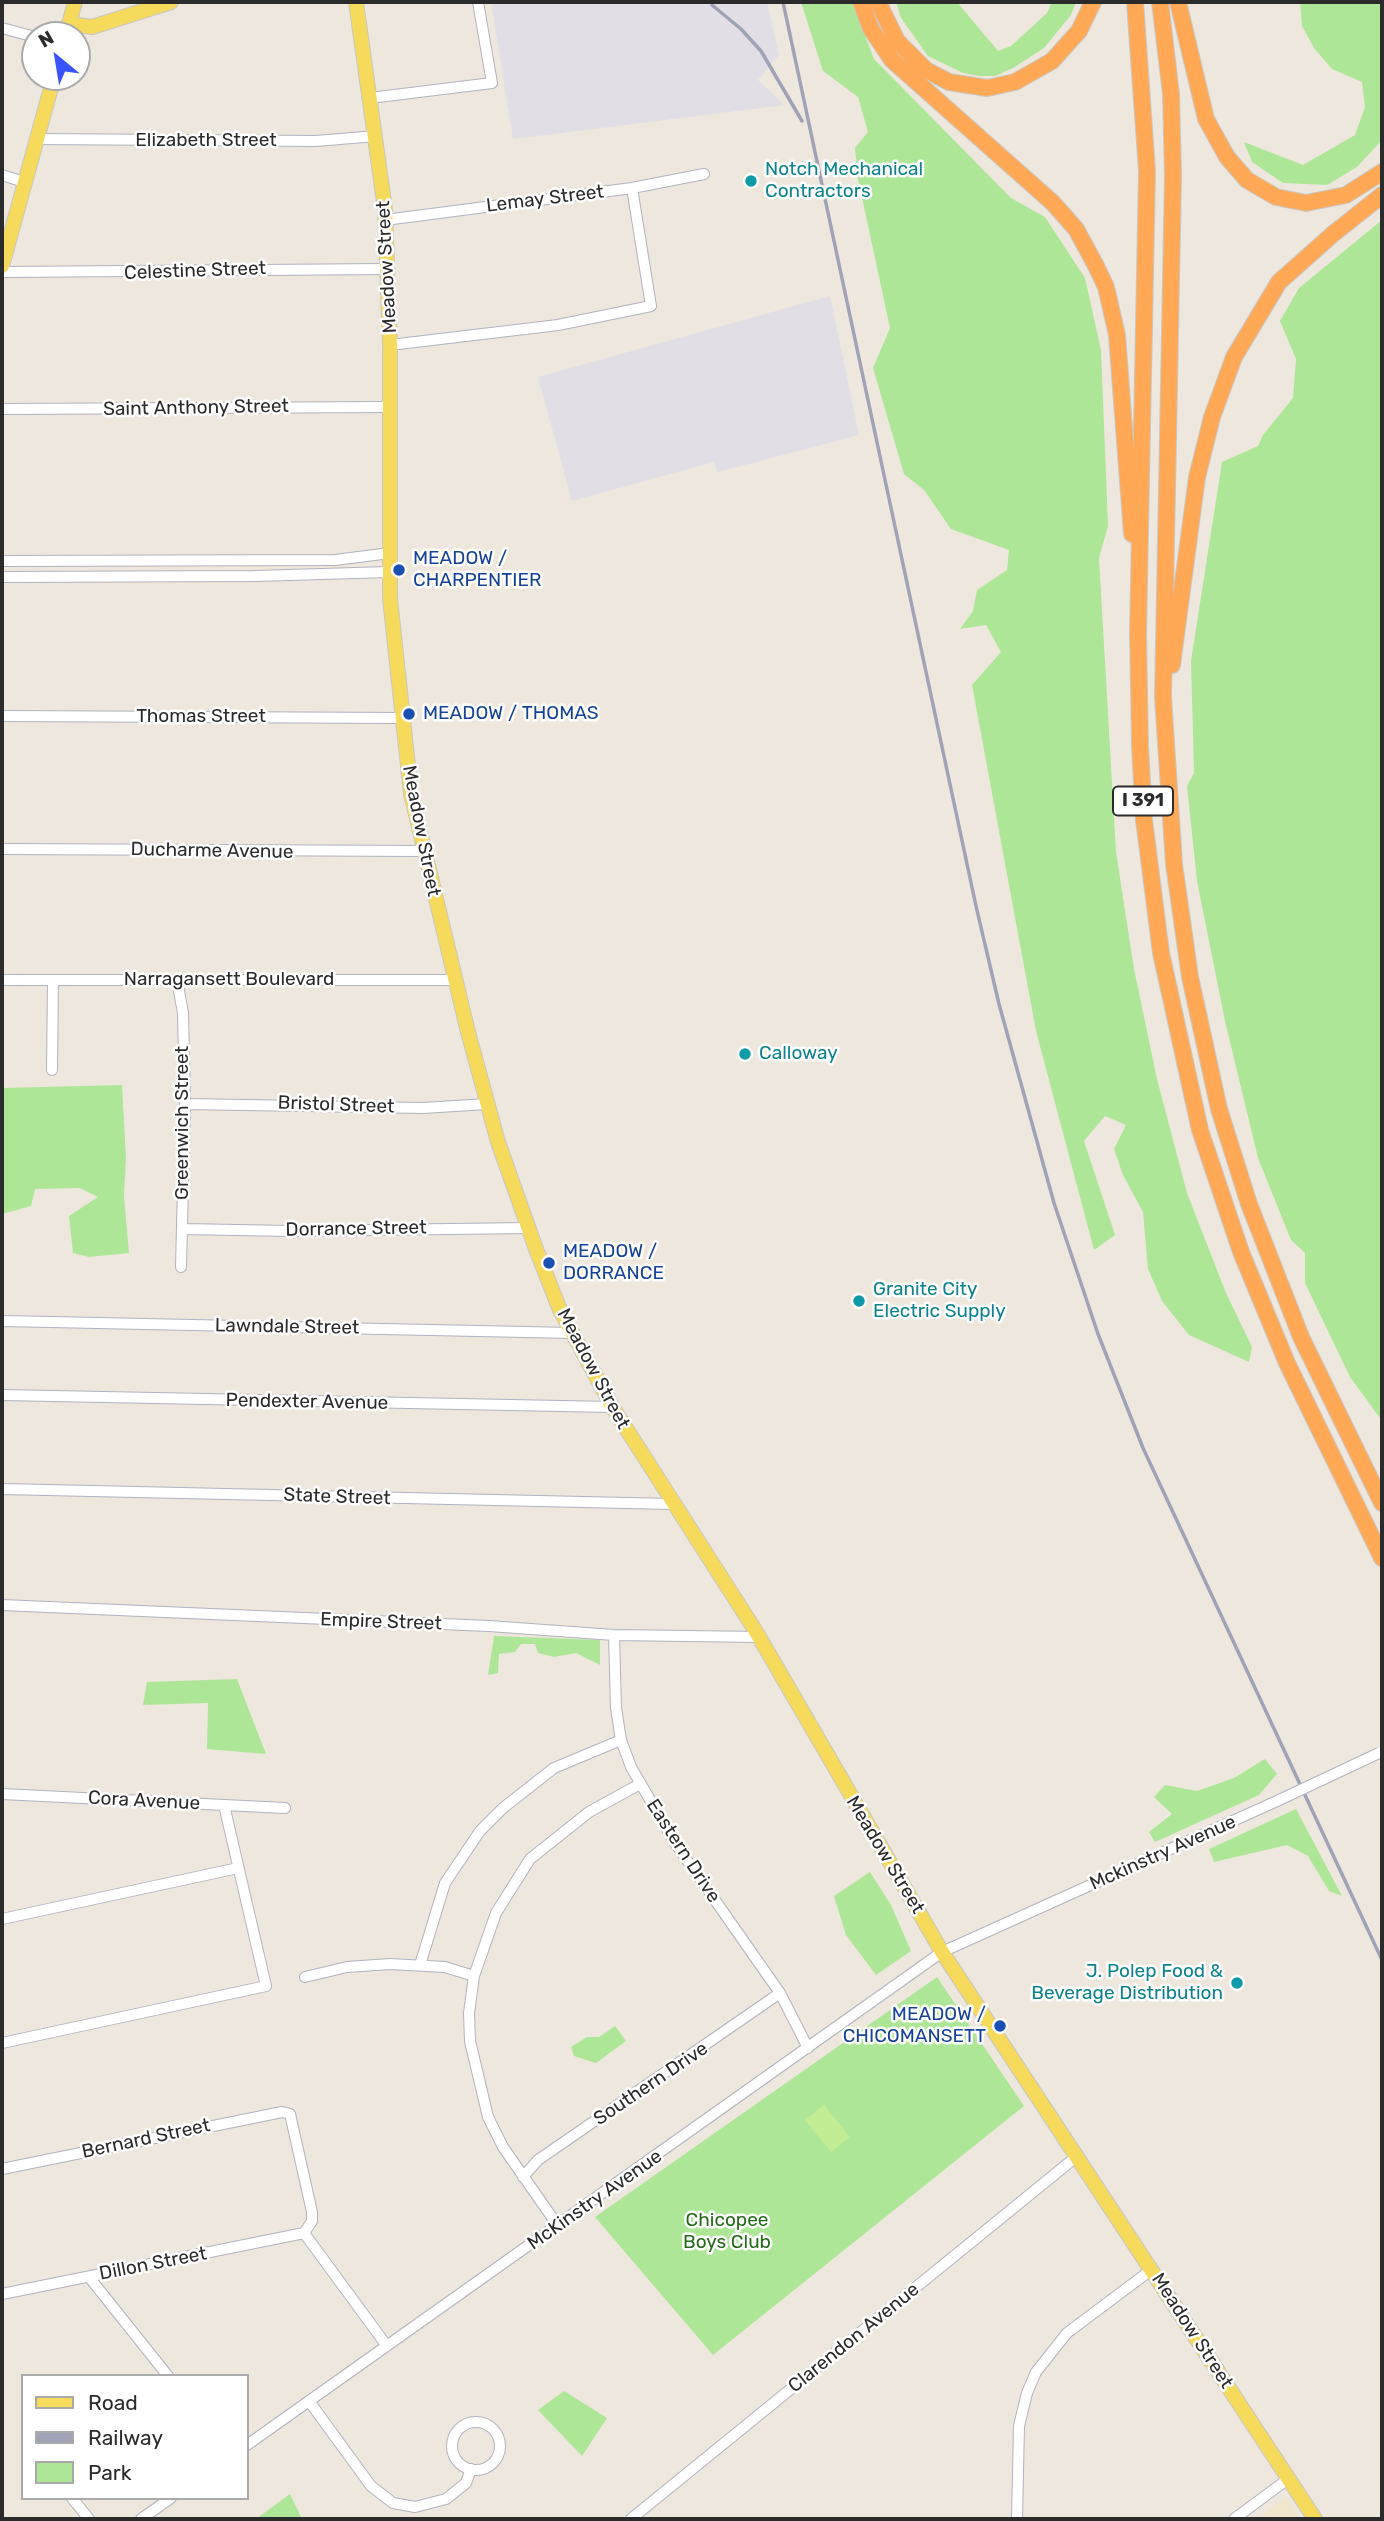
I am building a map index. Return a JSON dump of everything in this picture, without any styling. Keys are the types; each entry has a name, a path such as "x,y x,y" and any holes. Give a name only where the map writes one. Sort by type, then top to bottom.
{"highway":[{"path":"861,2 871,29 902,71 1053,203 1076,229 1106,287 1113,311 1122,390 1138,632"},
{"path":"878,2 897,41 926,70 949,82 987,88 1016,82 1052,61 1079,31 1093,2"},
{"name":"I 391","path":"1135,2 1147,171 1138,632 1144,820 1161,953 1196,1117 1228,1217 1263,1308 1382,1558"},
{"name":"I 391","path":"1160,2 1171,94 1174,202 1164,516 1164,727 1174,864 1190,977 1219,1109 1249,1204 1301,1337 1382,1503"},
{"path":"1178,2 1206,119 1227,156 1247,180 1276,197 1306,203 1346,195 1382,172"},
{"path":"1164,727 1197,477 1212,417 1234,358 1279,282 1332,234 1382,195"}],"main road":[{"path":"69,21 75,2"},
{"path":"91,27 171,2"},
{"name":"Meadow Street","path":"356,2 386,220 390,345 389,572 401,718 422,850 488,1104 560,1310 612,1407 760,1637 942,1952 1315,2519"},
{"path":"2,266 50,91"}],"street":[{"path":"370,98 492,83 478,2"},
{"path":"2,28 21,33"},
{"name":"Elizabeth Street","path":"36,139 316,141 376,136"},
{"name":"Lemay Street","path":"386,220 632,188 704,174"},
{"path":"2,175 24,182"},
{"path":"390,345 558,325 651,306 632,188"},
{"name":"Celestine Street","path":"2,272 387,269"},
{"name":"Saint Anthony Street","path":"2,409 390,407"},
{"path":"2,561 335,560 390,553"},
{"path":"153,561 153,577"},
{"path":"255,561 255,576"},
{"path":"43,577 44,562"},
{"path":"2,577 255,576 389,572"},
{"name":"Thomas Street","path":"2,716 401,718"},
{"name":"Ducharme Avenue","path":"2,849 422,850"},
{"name":"Narragansett Boulevard","path":"2,980 456,980"},
{"path":"52,1070 53,980"},
{"name":"Greenwich Street","path":"177,980 183,1013 185,1104 181,1267"},
{"name":"Bristol Street","path":"185,1104 423,1108 488,1104"},
{"name":"Dorrance Street","path":"183,1229 358,1231 529,1227"},
{"name":"Lawndale Street","path":"2,1321 573,1333"},
{"name":"Pendexter Avenue","path":"2,1395 612,1407"},
{"name":"State Street","path":"2,1489 673,1504"},
{"name":"Empire Street","path":"2,1605 489,1626 614,1635 760,1637"},
{"name":"Eastern Drive","path":"614,1635 614,1679 621,1740 640,1784 679,1850 780,1993 808,2048"},
{"path":"419,1965 445,1883 480,1832 503,1808 554,1768 621,1740"},
{"name":"Mckinstry Avenue","path":"942,1952 1381,1752"},
{"path":"558,2226 523,2177 488,2116 474,2064 469,2013 474,1976 496,1913 530,1860 589,1812 640,1784"},
{"name":"Cora Avenue","path":"2,1794 285,1808"},
{"path":"2,2043 266,1986 224,1805"},
{"path":"2,1919 239,1868"},
{"name":"McKinstry Avenue","path":"248,2444 942,1952"},
{"path":"305,1978 347,1967 419,1965 445,1967 474,1976"},
{"name":"Southern Drive","path":"523,2177 538,2160 780,1993"},
{"name":"Bernard Street","path":"2,2169 282,2112 290,2114 312,2212 304,2233"},
{"name":"Clarendon Avenue","path":"631,2519 1076,2157"},
{"path":"304,2233 387,2346"},
{"name":"Dillon Street","path":"2,2294 304,2233"},
{"path":"1017,2519 1019,2427 1027,2393 1036,2372 1067,2333 1151,2270"},
{"path":"89,2277 166,2374"},
{"path":"309,2401 366,2481 393,2503 415,2507 442,2501 463,2487 471,2469"},
{"path":"482,2422 496,2431 500,2451 491,2465 471,2469 456,2459 453,2440 463,2425 482,2422"},
{"path":"1234,2519 1288,2479"},
{"path":"74,2500 89,2519"},
{"path":"142,2519 168,2500"}],"shaded area":[{"path":"491,2 767,2 779,55 758,80 784,105 513,139"},
{"path":"830,296 859,435 718,472 714,462 572,501 538,377"},
{"path":"1286,2497 1300,2519 1257,2519"}],"green space":[{"path":"801,2 852,2 874,59 1011,198 1045,217 1085,278 1101,350 1108,526 1099,558 1116,852 1134,969 1157,1079 1187,1193 1226,1293 1252,1347 1249,1362 1189,1335 1162,1301 1148,1269 1143,1212 1123,1175 1114,1149 1126,1125 1105,1116 1084,1141 1115,1235 1094,1250 1036,1031 972,685 1001,652 986,625 960,629 973,611 977,590 1007,570 1009,550 951,529 924,490 904,474 873,368 890,328 858,179 855,148 868,132 858,97 823,71"},
{"path":"896,2 957,2 998,51 1011,46 1047,13 1052,2 1076,2 1071,15 1044,48 995,76 979,76 963,73 928,56 901,18"},
{"path":"1300,2 1382,2 1382,140 1357,167 1327,185 1283,183 1252,162 1244,142 1303,165 1355,135 1365,107 1362,82 1332,69 1314,48 1302,26"},
{"path":"1382,220 1382,1432 1380,1418 1350,1377 1305,1283 1305,1253 1291,1240 1258,1158 1225,1021 1197,881 1187,786 1194,773 1191,661 1222,462 1258,446 1263,435 1293,398 1296,359 1280,321 1299,288"},
{"path":"122,1085 126,1158 124,1196 129,1253 89,1257 73,1253 69,1216 98,1197 80,1188 35,1189 31,1206 2,1214 2,1088"},
{"path":"494,1636 600,1640 600,1665 576,1653 554,1657 538,1653 535,1644 521,1644 515,1652 499,1654 498,1673 488,1675"},
{"path":"237,1679 266,1754 207,1749 208,1703 143,1705 147,1682"},
{"path":"1265,1759 1277,1774 1259,1795 1155,1842 1149,1832 1172,1814 1154,1797 1165,1785 1197,1791 1234,1778"},
{"path":"1296,1809 1342,1896 1329,1891 1308,1856 1287,1845 1214,1862 1209,1849"},
{"path":"870,1872 891,1905 911,1951 876,1975 846,1935 834,1896"},
{"name":"Chicopee Boys Club","path":"937,1977 1024,2106 713,2355 595,2217"},
{"path":"615,2026 626,2041 596,2063 574,2056 571,2047 587,2037 599,2037"},
{"path":"824,2105 850,2137 831,2152 805,2120"},
{"path":"564,2391 607,2418 582,2456 538,2410"},
{"path":"290,2494 302,2519 256,2519"}],"railway":[{"path":"783,2 976,906 999,1004 1054,1203 1098,1334 1143,1448 1382,1960"},
{"path":"712,5 741,29 761,51 802,121"}],"place":[{"name":"Notch Mechanical Contractors","path":"751,181"},
{"name":"MEADOW / CHARPENTIER","path":"399,570"},
{"name":"MEADOW / THOMAS","path":"409,714"},
{"name":"Calloway","path":"745,1054"},
{"name":"MEADOW / DORRANCE","path":"549,1263"},
{"name":"Granite City Electric Supply","path":"859,1301"},
{"name":"J. Polep Food & Beverage Distribution","path":"1237,1983"},
{"name":"MEADOW / CHICOMANSETT","path":"1000,2026"}]}
